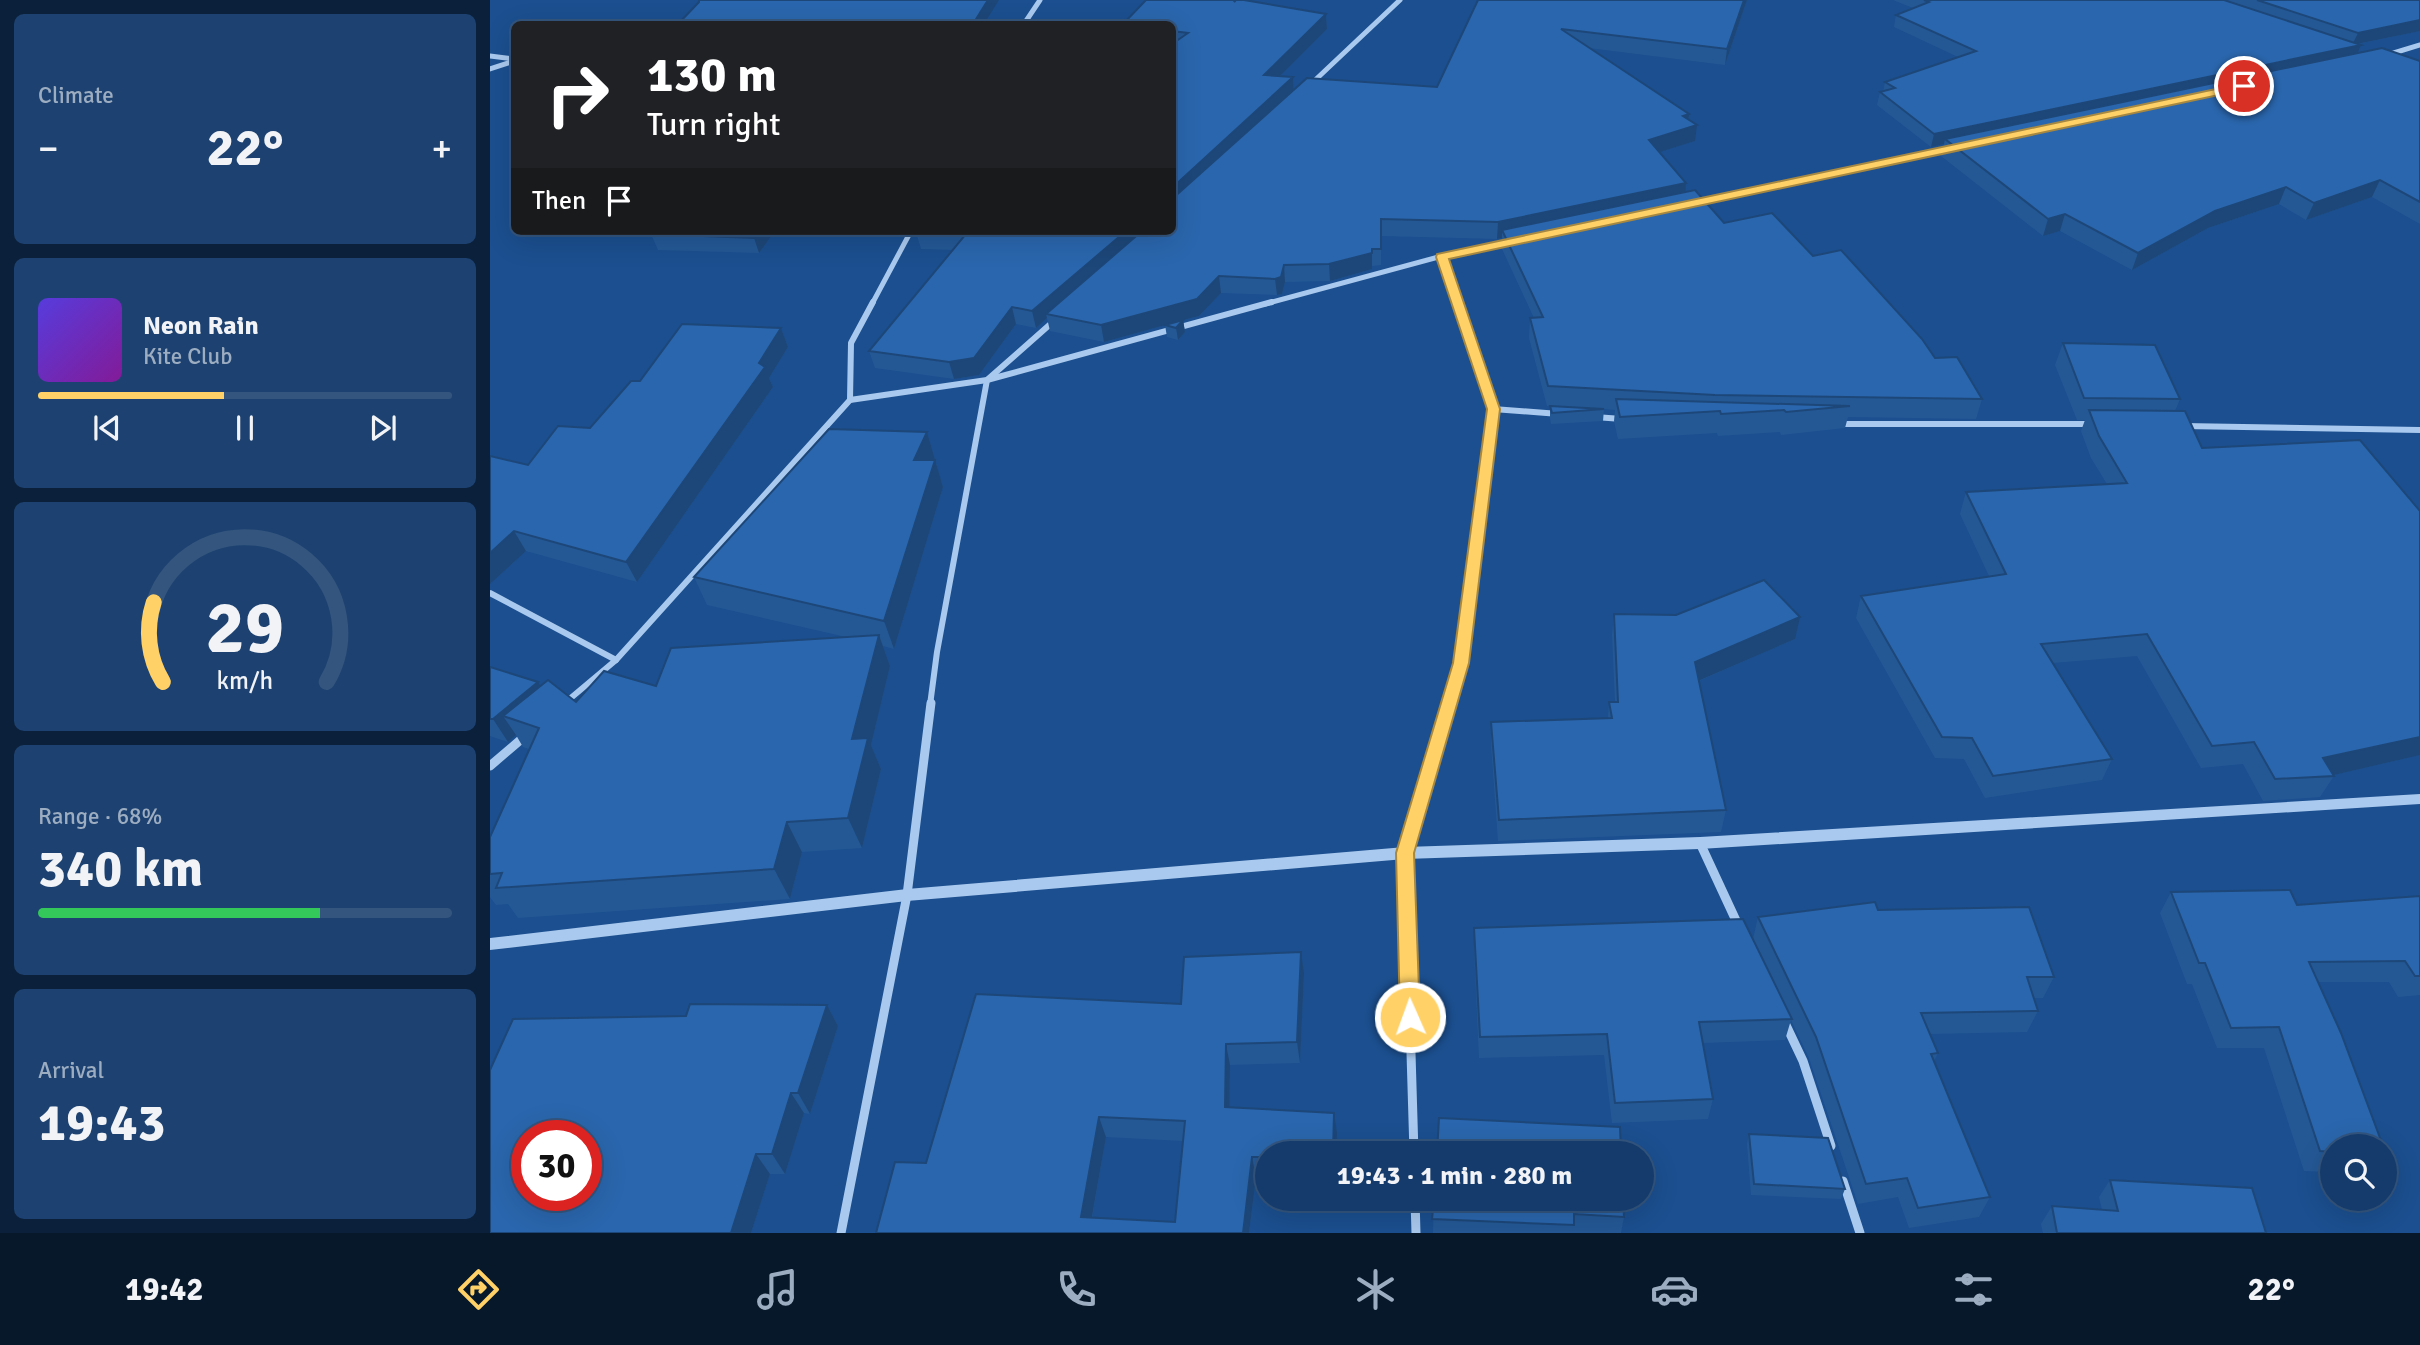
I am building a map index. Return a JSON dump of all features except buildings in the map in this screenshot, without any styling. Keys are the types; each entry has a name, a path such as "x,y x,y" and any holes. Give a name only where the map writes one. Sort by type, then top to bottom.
{"street":[{"path":"1026,21 1040,0"},
{"path":"1301,93 1400,0"},
{"path":"2388,62 2377,58 2420,45"},
{"path":"490,56 511,60"},
{"path":"490,69 511,61"},
{"path":"1686,205 1957,147"},
{"path":"850,400 851,343 909,235"},
{"path":"563,704 616,660 850,400 987,380 1442,257 1523,239"},
{"path":"1414,1141 1405,853 1461,663 1493,409 1442,257"},
{"path":"841,1233 907,895 937,652 987,380 1061,316"},
{"path":"1493,409 1563,415"},
{"path":"1591,417 1632,419"},
{"path":"1827,424 2105,424"},
{"path":"2174,426 2420,430"},
{"path":"490,593 616,660"},
{"path":"490,765 532,730"},
{"path":"490,944 907,895 1405,853 1699,843 2420,799"},
{"path":"1699,843 1745,940"},
{"path":"1780,1013 1803,1061 1834,1154"},
{"path":"1838,1167 1860,1233"},
{"path":"1416,1211 1416,1233"}],"route":[{"path":"1410,1017 1405,853 1461,663 1493,409 1442,257 2244,86"}]}
